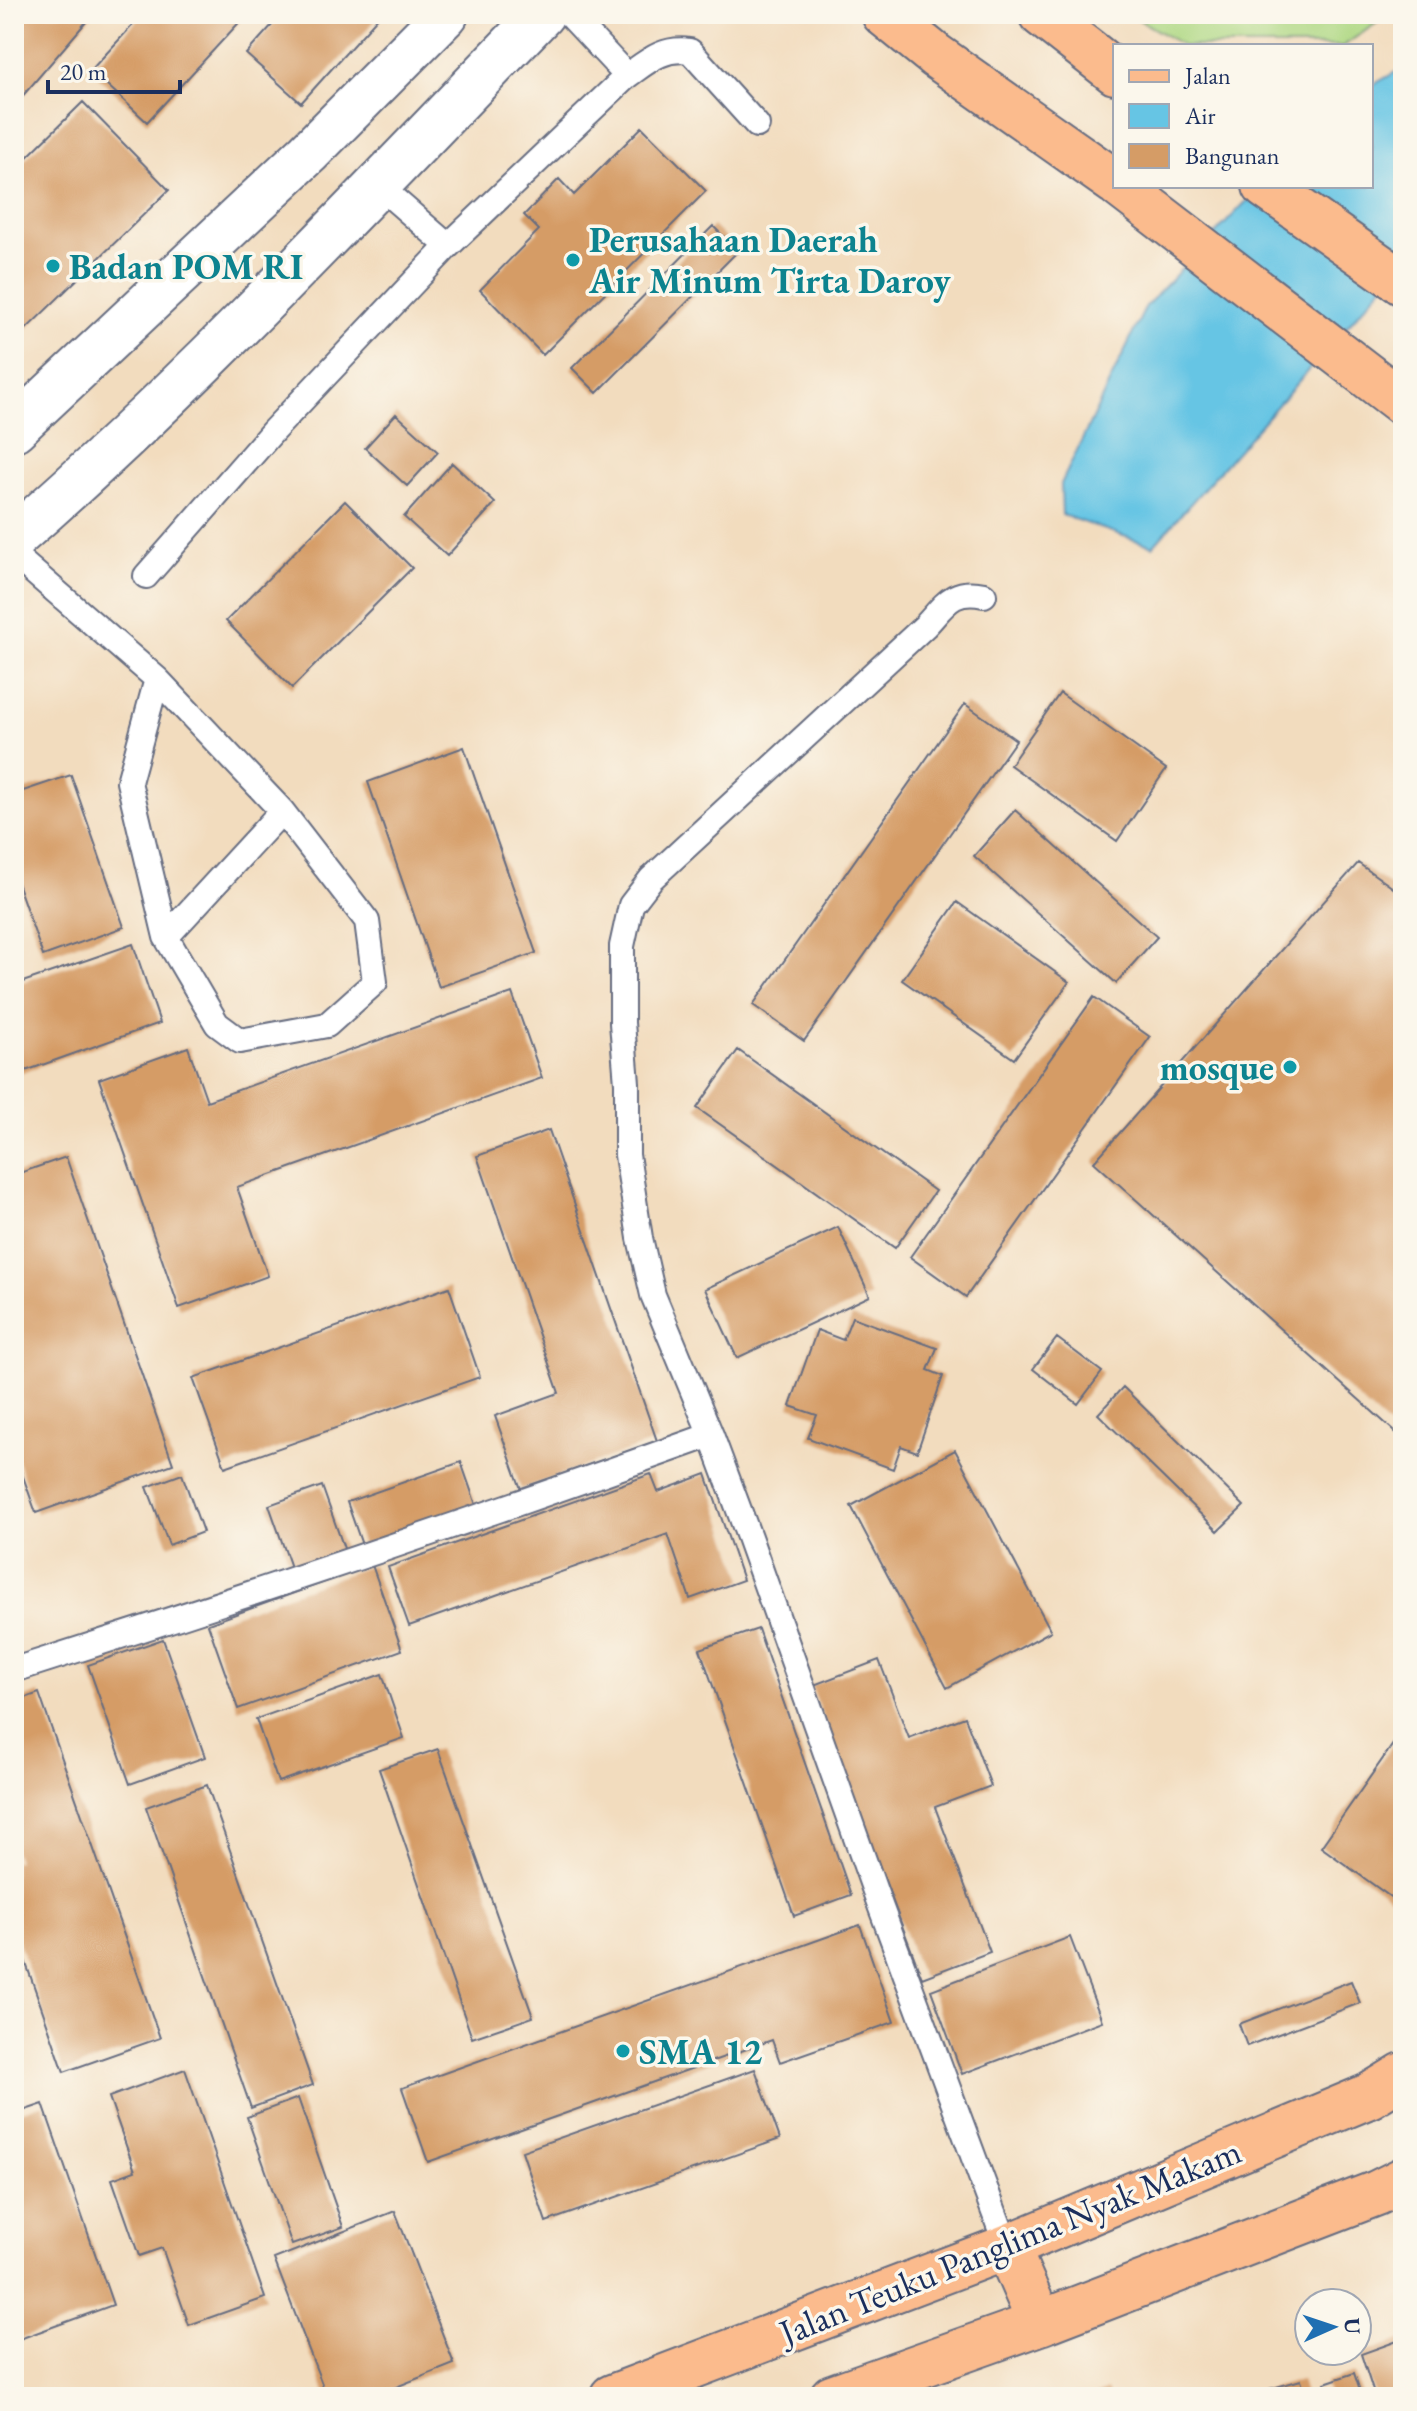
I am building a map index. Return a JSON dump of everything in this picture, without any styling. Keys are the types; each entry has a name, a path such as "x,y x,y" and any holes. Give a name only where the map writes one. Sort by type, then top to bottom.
{"main road":[{"path":"884,14 936,56 1113,181"},
{"path":"1041,14 1113,70"},
{"path":"1123,188 1403,403"},
{"path":"1268,188 1403,283"},
{"name":"Jalan Teuku Panglima Nyak Makam","path":"612,2397 1007,2247 1369,2096 1403,2075"},
{"path":"832,2397 1040,2323 1377,2193 1403,2180"},
{"path":"1007,2247 1040,2323"}],"street":[{"path":"14,429 308,153 446,14"},
{"path":"14,538 75,485 200,365 542,14"}],"lane":[{"path":"569,14 627,76"},
{"path":"146,576 273,431 448,246 627,76 655,55 668,50 690,51 757,125"},
{"path":"378,185 448,246"},
{"path":"14,555 157,679 282,811 367,921 375,982 327,1025 240,1041 217,1024 166,937 129,782 157,679"},
{"path":"984,595 969,592 954,595 925,626 651,879 631,905 622,946 622,1023 627,1083 627,1155 653,1295 711,1435 1007,2247"},
{"path":"166,937 282,811"},
{"path":"14,1670 260,1592 711,1435"}],"green space":[{"path":"1129,14 1390,14 1346,44 1181,44"}],"water":[{"path":"1403,68 1403,263 1153,546 1062,515 1061,484 1146,306 1259,188 1373,188 1373,85"}],"building":[{"path":"14,14 93,14 14,106"},
{"path":"143,14 247,14 147,122 91,70"},
{"path":"282,14 381,14 301,103 246,54"},
{"name":"Badan POM RI","path":"83,102 169,190 14,341 14,170"},
{"name":"Perusahaan Daerah Air Minum Tirta Daroy","path":"642,127 706,191 543,355 480,290 539,230 524,215 559,179 574,195"},
{"path":"713,226 738,251 597,393 572,368"},
{"path":"396,414 438,452 407,486 365,448"},
{"path":"452,463 495,503 447,556 404,517"},
{"path":"345,501 412,568 292,688 226,621"},
{"path":"1060,693 1166,769 1117,841 1010,765"},
{"path":"965,704 1016,740 804,1041 753,1005"},
{"path":"464,747 536,953 439,987 368,782"},
{"path":"71,775 124,927 43,956 14,874 14,794"},
{"path":"1015,810 1157,937 1116,983 974,856"},
{"name":"mosque","path":"1358,863 1403,895 1403,1439 1094,1162"},
{"path":"957,902 1069,982 1014,1059 902,980"},
{"path":"133,944 160,1023 14,1075 14,985"},
{"path":"512,993 542,1078 237,1187 268,1276 179,1308 99,1079 188,1047 207,1101"},
{"path":"1094,997 1150,1037 966,1297 910,1257"},
{"path":"738,1050 935,1191 895,1248 697,1108"},
{"path":"549,1130 657,1441 521,1489 495,1416 559,1393 477,1156"},
{"path":"66,1157 173,1464 36,1513 14,1451 14,1175"},
{"path":"838,1227 870,1296 737,1358 705,1289"},
{"path":"449,1287 480,1377 225,1467 193,1378"},
{"path":"852,1317 937,1348 928,1370 943,1376 917,1452 901,1446 893,1469 808,1438 817,1415 790,1406 817,1330 843,1340"},
{"path":"1057,1338 1102,1372 1078,1404 1033,1369"},
{"path":"1123,1387 1244,1506 1218,1531 1098,1414"},
{"path":"955,1450 1051,1631 947,1688 851,1506"},
{"path":"461,1462 476,1505 362,1545 347,1502"},
{"path":"182,1474 203,1532 169,1545 147,1487"},
{"path":"651,1474 658,1492 706,1474 743,1580 690,1599 668,1534 409,1626 388,1567"},
{"path":"322,1486 347,1557 294,1576 269,1505"},
{"path":"372,1565 402,1650 238,1709 208,1624"},
{"path":"758,1629 851,1895 794,1916 700,1649"},
{"path":"163,1639 205,1757 130,1784 88,1665"},
{"path":"879,1660 909,1738 965,1717 991,1786 935,1807 990,1952 922,1978 811,1686"},
{"path":"382,1674 404,1738 278,1782 256,1719"},
{"path":"39,1693 160,2038 64,2072 14,1929 14,1862 18,1861 14,1849 14,1702"},
{"path":"1403,1730 1403,1906 1321,1847"},
{"path":"438,1749 533,2017 472,2038 379,1769"},
{"path":"207,1785 313,2085 251,2108 146,1807"},
{"name":"SMA 12","path":"860,1925 894,2022 780,2062 772,2040 428,2162 402,2088"},
{"path":"1070,1937 1102,2021 962,2074 931,1990"},
{"path":"1351,1981 1360,2003 1247,2046 1239,2024"},
{"path":"185,2069 265,2298 189,2325 162,2248 139,2256 112,2179 135,2171 109,2097"},
{"path":"755,2069 780,2139 546,2222 522,2151"},
{"path":"298,2098 343,2227 292,2245 247,2117"},
{"path":"43,2104 113,2305 14,2341 14,2114"},
{"path":"395,2211 454,2364 371,2397 327,2397 274,2259"},
{"path":"1403,2339 1403,2397 1375,2397 1365,2367 1373,2367 1373,2350"},
{"path":"1354,2373 1362,2397 1329,2397 1325,2383"},
{"path":"1301,2380 1306,2397 1244,2396"},
{"path":"1107,2390 1110,2397 1091,2397"}],"place":[{"name":"Perusahaan Daerah Air Minum Tirta Daroy","path":"573,260"},
{"name":"Badan POM RI","path":"53,266"},
{"name":"mosque","path":"1290,1067"},
{"name":"SMA 12","path":"623,2051"}]}
